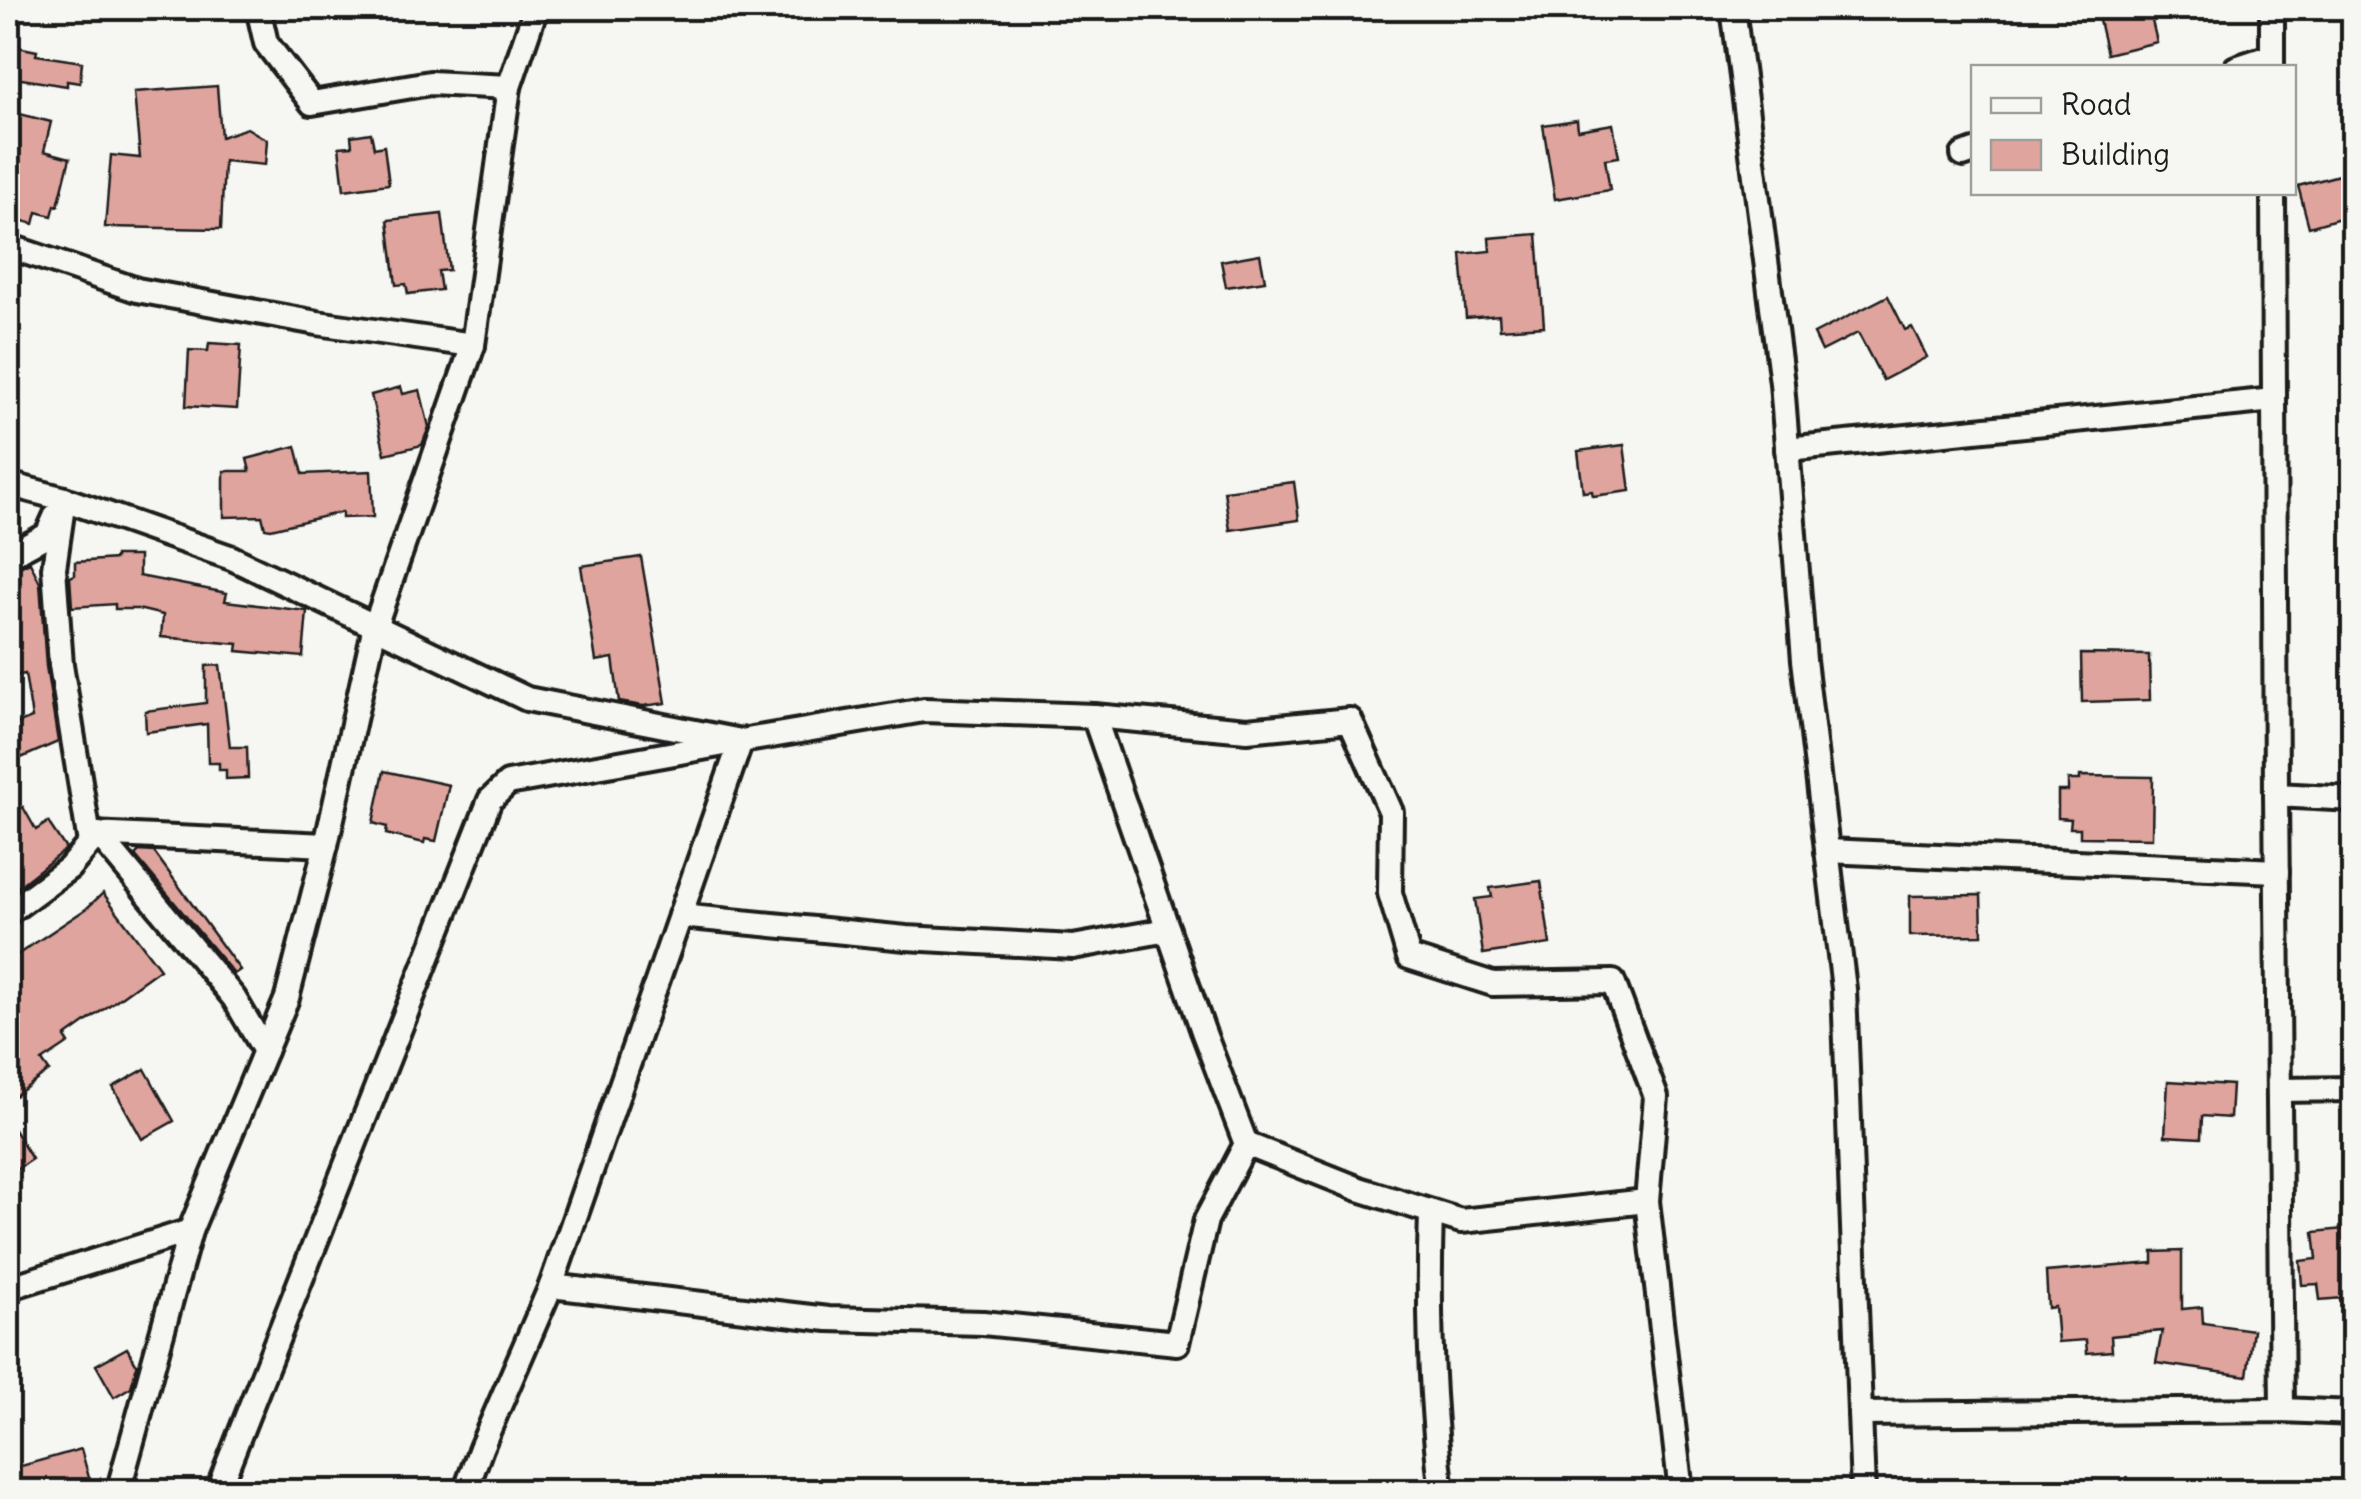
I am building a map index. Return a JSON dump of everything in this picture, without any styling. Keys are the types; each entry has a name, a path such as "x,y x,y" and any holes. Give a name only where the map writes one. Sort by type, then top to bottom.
{"street":[{"path":"258,8 266,43 312,104 430,84 509,87"},
{"path":"118,1492 190,1232 287,998 375,626 473,344 509,87 536,8"},
{"path":"1733,8 1782,383 1804,660 1844,989 1864,1492"},
{"path":"2272,8 2272,62"},
{"path":"2273,195 2282,1410"},
{"path":"8,246 137,290 316,323 473,344"},
{"path":"1787,449 2274,400"},
{"path":"8,484 64,499 232,558 527,699 741,740"},
{"path":"8,556 48,535 64,499"},
{"path":"64,499 54,568 61,666 94,834 234,998 265,1051"},
{"path":"218,1492 490,800 508,783 924,710 1094,716 1247,730 1350,720 1390,812 1390,893 1409,957 1493,984 1613,982 1656,1097 1648,1201 1681,1492"},
{"path":"551,1286 828,1319 983,1324 1177,1343 1206,1220 1246,1144 1094,716"},
{"path":"466,1492 480,1448 551,1286 741,740"},
{"path":"2276,795 2354,798"},
{"path":"94,834 326,845"},
{"path":"8,913 69,868 94,834"},
{"path":"1828,851 2277,871"},
{"path":"680,916 906,938 1073,947 1168,930"},
{"path":"2279,1090 2354,1089"},
{"path":"1246,1144 1359,1190 1461,1221 1648,1201"},
{"path":"1432,1212 1431,1402 1442,1492"},
{"path":"8,1288 190,1232"},
{"path":"1860,1414 2354,1412"}],"building":[{"path":"2096,8 2149,8 2157,42 2107,54"},
{"path":"8,45 37,51 36,55 82,62 80,83 67,81 67,86 8,77"},
{"path":"217,86 221,137 247,128 267,140 265,165 224,161 221,229 105,227 111,155 140,158 134,92"},
{"path":"8,111 51,122 44,151 70,158 58,206 55,205 52,216 37,212 34,224 8,217"},
{"path":"1577,120 1578,130 1613,124 1619,157 1605,159 1610,190 1555,199 1543,125"},
{"path":"371,133 374,148 384,146 389,184 344,190 339,147 352,146 351,136"},
{"path":"2354,171 2354,214 2309,227 2298,186"},
{"path":"442,214 449,270 438,271 441,290 408,294 406,284 396,285 388,220"},
{"path":"1537,234 1544,326 1500,329 1499,315 1466,318 1461,254 1490,251 1489,238"},
{"path":"1260,254 1265,281 1226,287 1221,261"},
{"path":"1888,296 1905,330 1912,327 1927,357 1883,380 1858,333 1822,351 1814,334"},
{"path":"209,343 241,345 237,409 186,406 189,350 208,351"},
{"path":"401,387 403,394 420,390 429,427 422,445 385,454 371,395"},
{"path":"1624,445 1630,491 1593,496 1592,491 1583,492 1578,451"},
{"path":"296,446 303,474 371,471 373,517 342,518 342,512 271,529 265,528 262,516 224,517 224,471 250,471 247,459"},
{"path":"1294,482 1299,520 1230,530 1224,491"},
{"path":"139,556 139,576 227,593 225,601 307,611 303,657 237,651 238,644 161,637 163,615 115,609 115,604 72,607 70,577 75,575 75,562"},
{"path":"641,557 666,703 643,706 619,702 613,658 596,661 581,566"},
{"path":"30,562 40,583 46,666 58,742 21,758 9,727 32,718 25,674 8,677 8,573"},
{"path":"2081,654 2149,655 2150,700 2082,702"},
{"path":"220,665 230,747 247,747 248,778 226,779 226,770 219,770 219,763 208,763 207,724 146,732 145,711 206,703 206,666"},
{"path":"384,771 449,785 436,841 425,839 424,843 386,834 387,827 373,823"},
{"path":"2080,776 2153,777 2152,838 2080,837 2080,828 2070,828 2071,819 2058,818 2058,791 2068,791 2068,780 2080,780"},
{"path":"23,807 36,830 48,822 66,849 15,889 8,875 8,815"},
{"path":"139,851 154,852 240,970 234,974 135,855"},
{"path":"1541,881 1550,944 1483,954 1475,899 1492,897 1490,888"},
{"path":"103,893 160,969 65,1037 69,1043 42,1061 49,1071 8,1101 8,961 86,909"},
{"path":"1981,895 1982,935 1910,936 1910,896"},
{"path":"145,1069 174,1121 142,1139 113,1087"},
{"path":"2168,1081 2232,1085 2230,1118 2202,1116 2201,1138 2165,1136"},
{"path":"8,1120 32,1159 8,1175"},
{"path":"2354,1228 2354,1297 2320,1300 2318,1284 2302,1285 2300,1261 2317,1259 2314,1232"},
{"path":"2182,1251 2182,1309 2202,1307 2203,1323 2253,1330 2247,1376 2156,1363 2162,1331 2111,1336 2112,1351 2087,1353 2086,1340 2058,1342 2055,1307 2048,1308 2046,1272 2153,1263 2153,1252"},
{"path":"127,1348 137,1365 131,1387 114,1397 96,1365"},
{"path":"81,1449 93,1492 21,1492 14,1468"}]}
